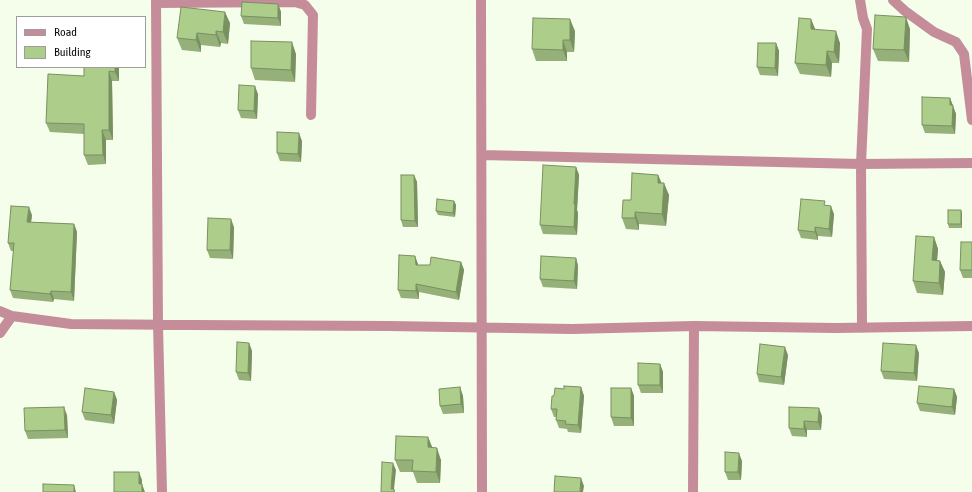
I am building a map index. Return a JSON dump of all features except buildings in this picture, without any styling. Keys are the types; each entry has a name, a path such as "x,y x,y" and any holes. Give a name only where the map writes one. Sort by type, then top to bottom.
{"street":[{"path":"481,0 483,328 482,492"},
{"path":"860,0 863,18 867,29 860,164 862,328"},
{"path":"893,0 905,11 934,32 956,42 964,54 972,120"},
{"path":"162,492 158,325 156,2 246,1 295,2 305,5 313,15 311,115"},
{"path":"482,155 860,164 972,163"},
{"path":"0,311 12,316 71,324 572,329 694,326 862,328 972,326"},
{"path":"0,333 12,316"},
{"path":"692,492 694,326"}]}
